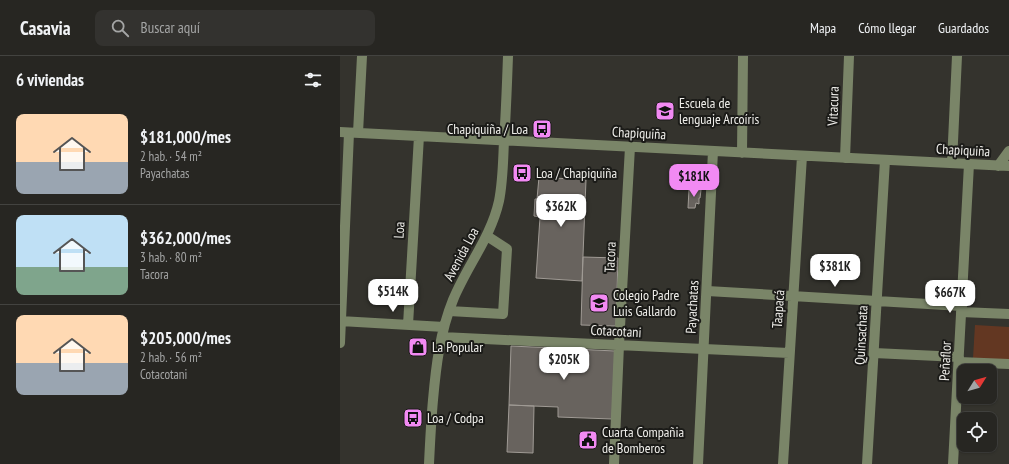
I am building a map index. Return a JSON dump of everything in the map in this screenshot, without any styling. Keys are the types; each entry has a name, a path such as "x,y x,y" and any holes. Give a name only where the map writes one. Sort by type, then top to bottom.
{"street":[{"path":"340,343 349,133 362,56"},
{"name":"Avenida Loa","path":"429,464 435,386 443,332 449,311 459,286 487,236 495,214 501,189 508,56"},
{"path":"742,153 743,56"},
{"name":"Vitacura","path":"845,158 849,56"},
{"path":"952,163 957,56"},
{"name":"Chapiquiña","path":"349,133 1009,166"},
{"name":"Loa","path":"408,324 419,136"},
{"name":"Tacora","path":"614,464 630,147"},
{"name":"Payachatas","path":"698,464 713,151"},
{"path":"998,166 1009,151"},
{"name":"Taapacá","path":"783,464 802,156"},
{"name":"Quinsachata","path":"867,464 886,160"},
{"name":"Peñaflor","path":"953,464 969,164"},
{"path":"449,311 503,314 507,249 487,236"},
{"path":"707,291 877,301 1009,314"},
{"name":"Cotacotani","path":"340,321 408,324 443,332 619,345 789,353"},
{"path":"874,353 1009,364"}],"shaded area":[{"path":"975,325 1009,327 1009,360 973,358"}],"building":[{"path":"539,177 586,180 582,281 536,278 540,217 534,216"},
{"path":"689,189 701,190 699,204 696,203 695,208 688,208"},
{"name":"Colegio Padre Luis Gallardo","path":"583,257 618,258 616,326 581,325"},
{"path":"511,346 615,351 612,419 558,417 558,407 509,405"},
{"path":"509,405 534,406 533,453 507,452"}],"place":[{"name":"Escuela de lenguaje Arcoíris","path":"665,111"},
{"name":"Chapiquiña / Loa","path":"542,129"},
{"name":"Loa / Chapiquiña","path":"522,173"},
{"name":"Colegio Padre Luis Gallardo","path":"599,303"},
{"name":"La Popular","path":"418,347"},
{"name":"Loa / Codpa","path":"413,418"},
{"name":"Cuarta Compañia de Bomberos","path":"588,440"}]}
